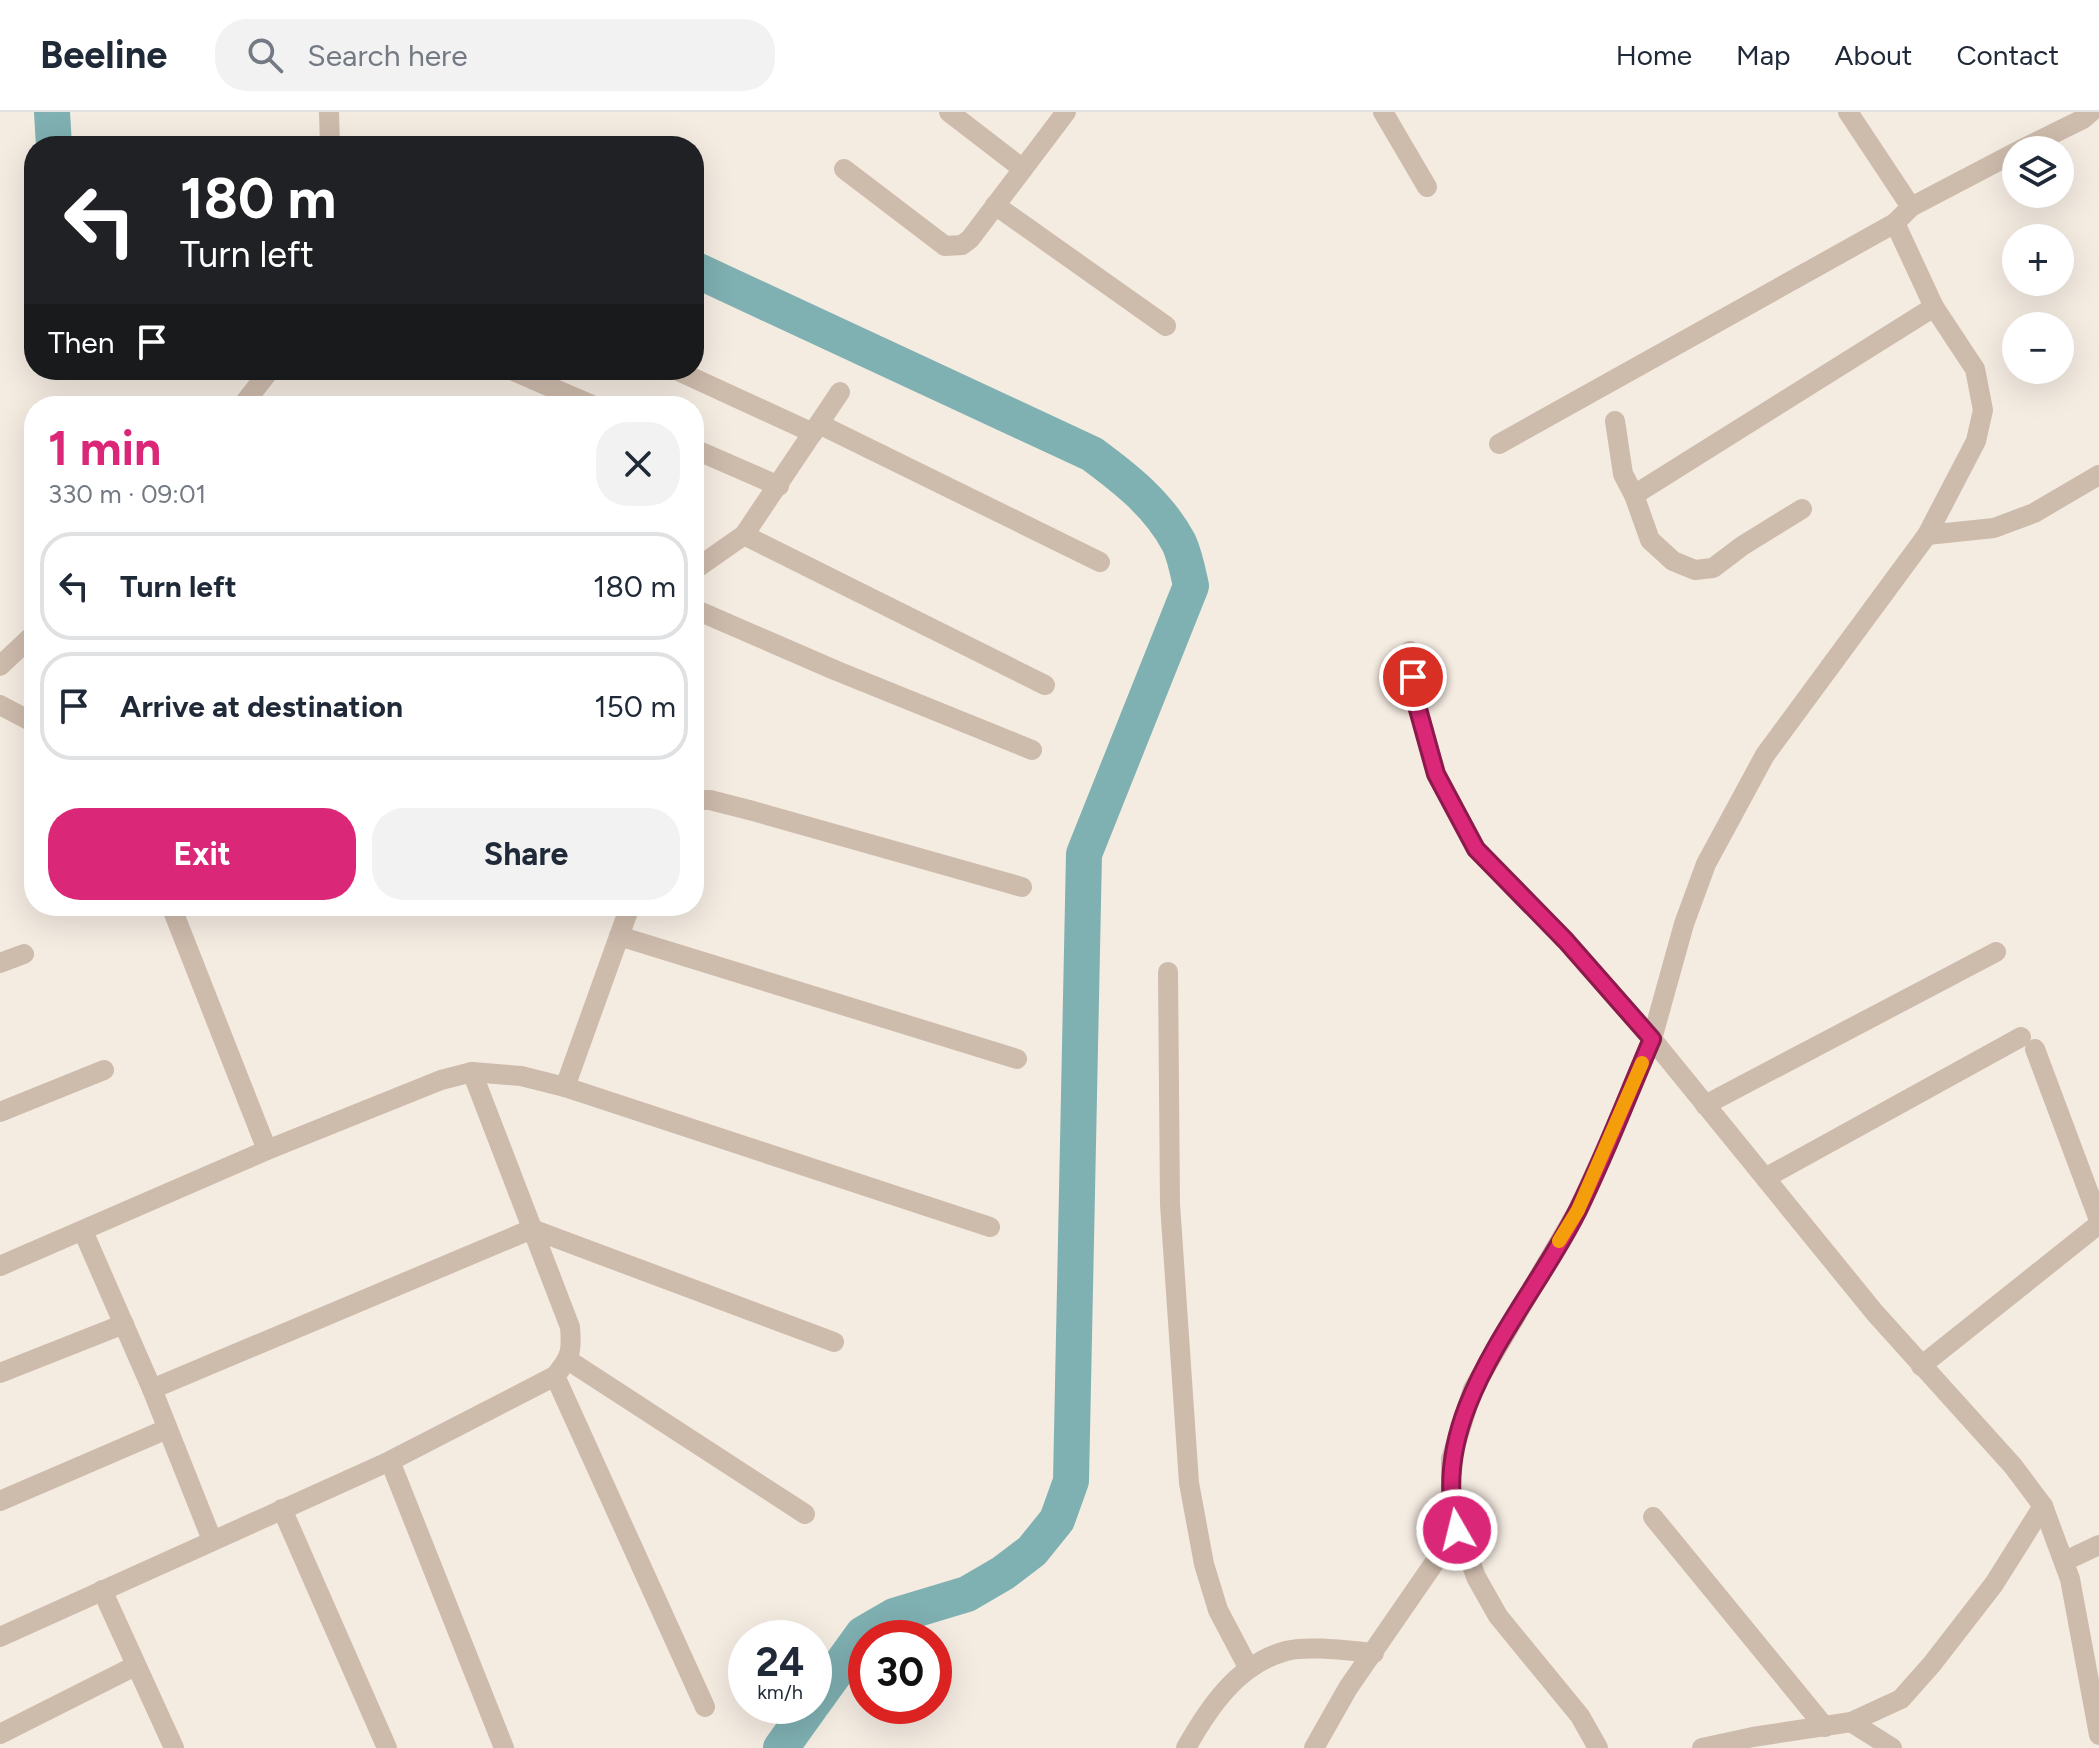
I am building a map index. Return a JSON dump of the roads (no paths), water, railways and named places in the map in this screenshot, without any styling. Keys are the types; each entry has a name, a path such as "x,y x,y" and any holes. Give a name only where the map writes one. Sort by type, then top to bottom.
{"street":[{"path":"329,112 330,136"},
{"path":"949,112 1023,169"},
{"path":"844,169 945,246 962,245 970,239 1066,112"},
{"path":"1383,112 1427,187"},
{"path":"1848,112 1911,207"},
{"path":"2048,136 2091,112"},
{"path":"1499,444 1895,223 1911,207 2002,159"},
{"path":"995,205 1166,326"},
{"path":"1598,1748 1580,1716 1498,1616 1476,1577 1451,1507 1451,1459 1473,1389 1578,1210 1652,1039 1684,924 1706,864 1765,755 1927,535 1976,441 1983,410 1975,369 1934,307 1895,223"},
{"path":"1634,495 1934,307"},
{"path":"250,396 262,380"},
{"path":"534,380 571,396"},
{"path":"700,380 816,429 1100,562"},
{"path":"704,563 744,535 840,392"},
{"path":"1615,421 1623,474 1650,540 1673,561 1695,570 1713,568 1802,509"},
{"path":"704,453 779,486"},
{"path":"1927,535 1994,528 2034,513 2099,475"},
{"path":"744,535 1045,685"},
{"path":"704,613 1032,750"},
{"path":"0,666 24,643"},
{"path":"1410,651 1416,702 1436,774 1476,849 1566,941 1652,1039 1921,1366 2013,1466 2043,1506 2065,1561 2099,1735"},
{"path":"0,705 24,718"},
{"path":"704,800 1022,887"},
{"path":"175,916 267,1150"},
{"path":"565,1087 626,916"},
{"path":"619,936 1017,1059"},
{"path":"1705,1105 1996,952"},
{"path":"0,963 24,954"},
{"path":"1168,972 1170,1204 1189,1483 1204,1564 1218,1610 1248,1667"},
{"path":"1765,1178 2028,1043 2099,1222 1921,1366"},
{"path":"0,1112 104,1070"},
{"path":"0,1637 390,1461 562,1368 572,1347 570,1327 472,1072"},
{"path":"0,1266 267,1150 441,1080 472,1072 521,1076 565,1087 990,1227"},
{"path":"152,1389 532,1229 834,1342"},
{"path":"83,1231 152,1389 212,1540"},
{"path":"0,1373 124,1324"},
{"path":"562,1368 805,1514"},
{"path":"562,1368 705,1707"},
{"path":"0,1501 167,1429"},
{"path":"390,1461 504,1748"},
{"path":"1702,1748 1851,1722 1901,1699 1994,1584 2043,1506"},
{"path":"282,1509 387,1748"},
{"path":"1653,1517 1825,1727"},
{"path":"1314,1748 1348,1688 1457,1530"},
{"path":"2065,1561 2099,1545"},
{"path":"102,1590 174,1748"},
{"path":"1186,1748 1205,1714 1248,1667 1288,1650 1374,1653"},
{"path":"0,1734 135,1666"},
{"path":"1851,1722 1892,1748"}],"waterway":[{"path":"52,112 53,136"},
{"path":"704,274 1092,454 1129,483 1162,517 1181,548 1191,586 1084,854 1071,1481 1057,1520 1032,1551 967,1594 894,1616 863,1634 832,1677"},
{"path":"781,1748 798,1724"}]}
